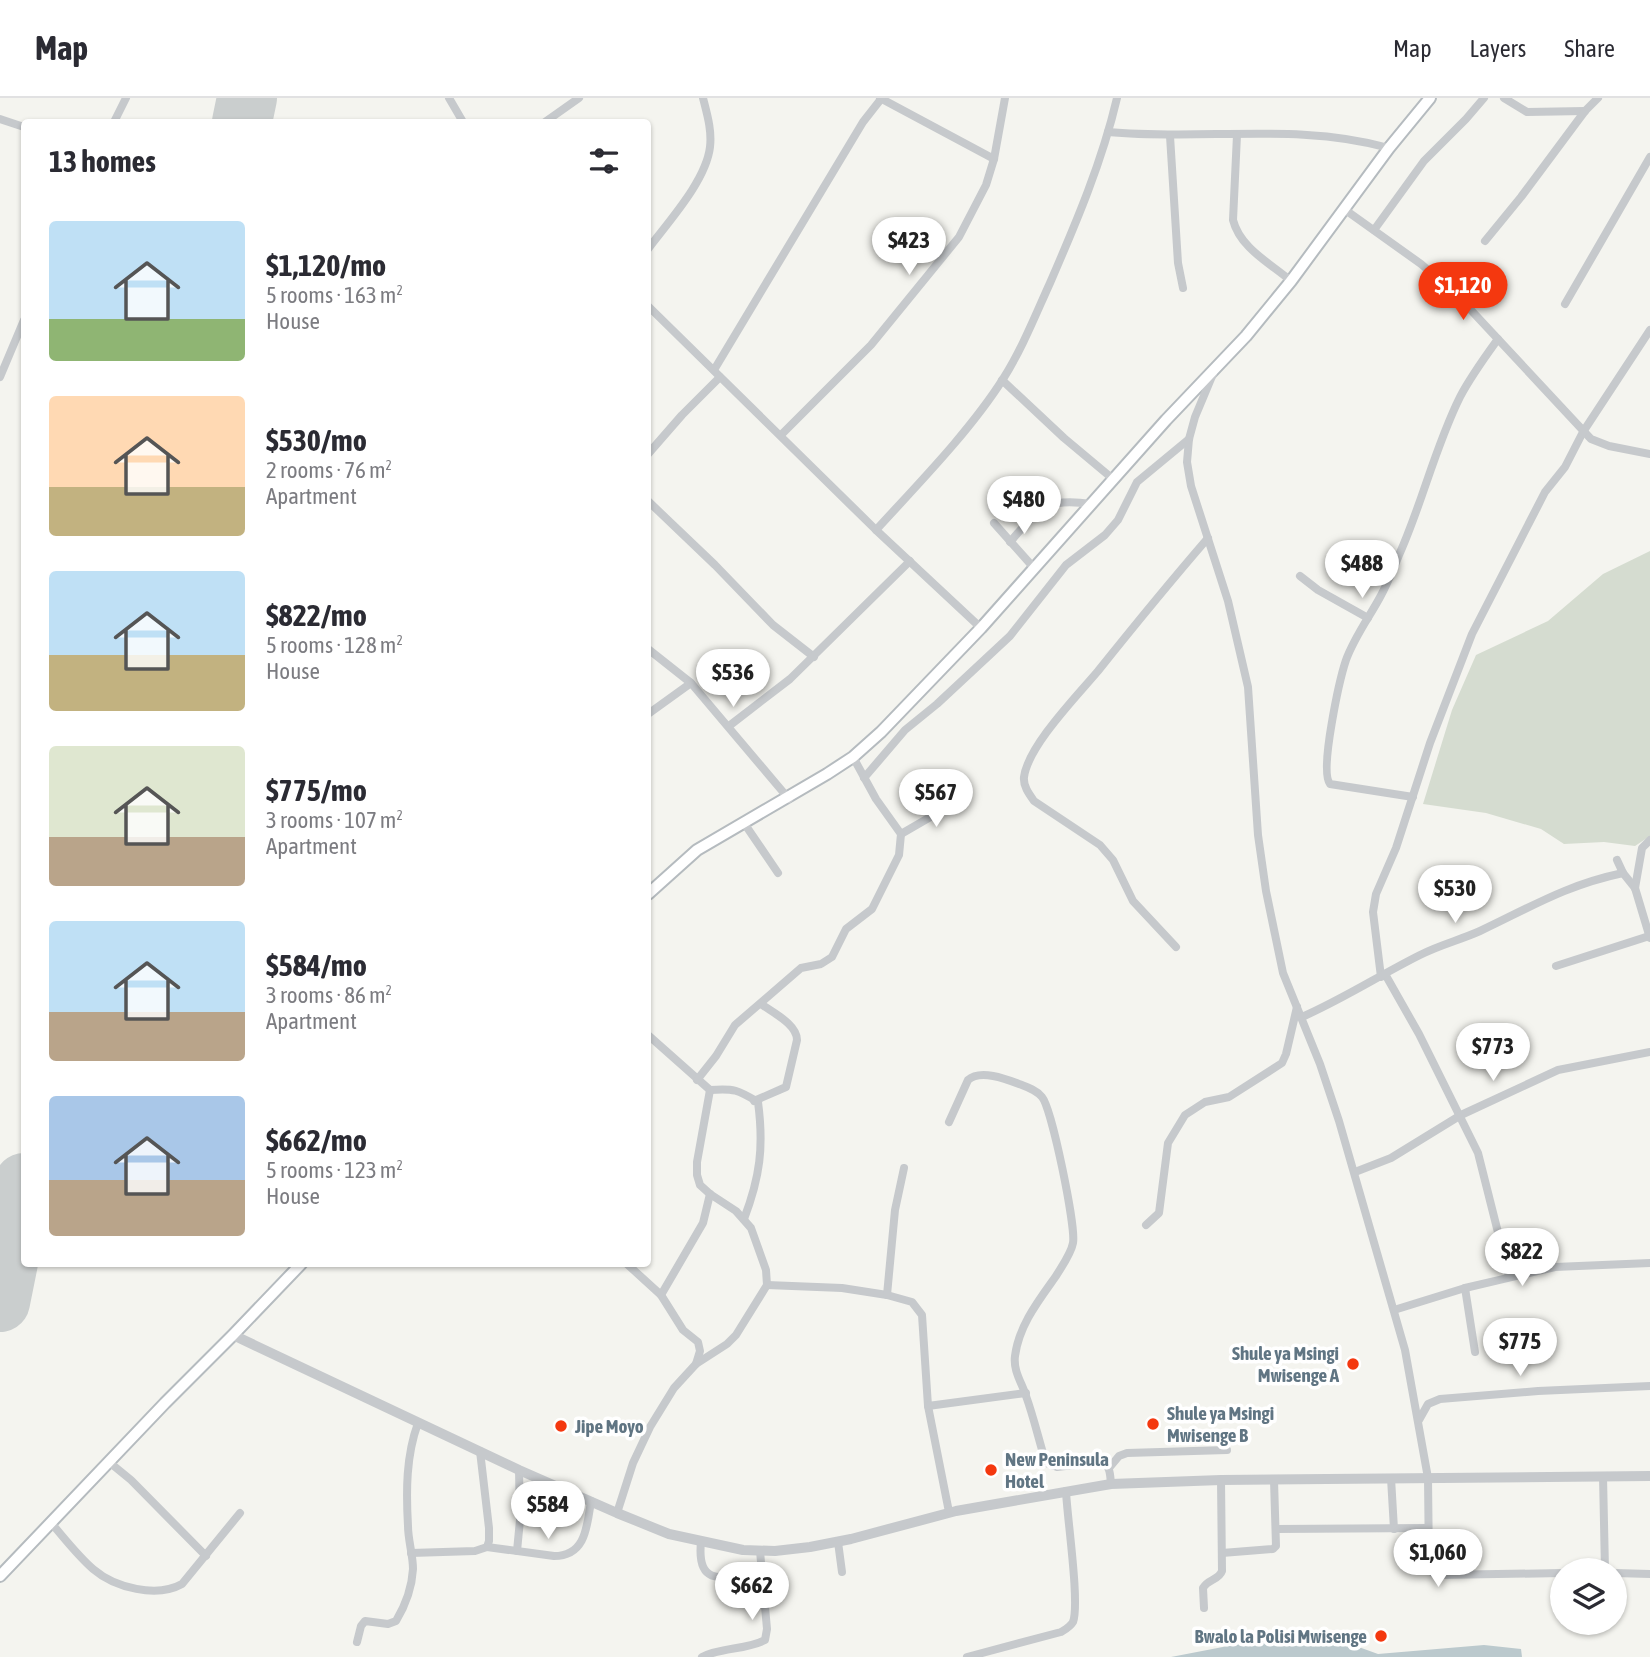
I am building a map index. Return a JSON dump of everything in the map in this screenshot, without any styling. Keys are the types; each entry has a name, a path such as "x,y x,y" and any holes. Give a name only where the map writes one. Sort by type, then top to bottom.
{"main road":[{"path":"651,891 697,850 789,799 853,757 881,732 981,628 1166,420 1214,371 1291,281 1389,148 1430,98"},
{"path":"0,1576 299,1267"}],"street":[{"path":"116,119 127,98"},
{"path":"449,98 461,119"},
{"path":"549,119 579,98"},
{"path":"651,245 697,182 706,163 710,147 710,125 703,98"},
{"path":"651,451 717,373 849,145 880,98 994,159"},
{"path":"781,435 871,345 959,237 986,185 994,159 1005,98"},
{"path":"876,530 938,460 1002,380 1034,321 1069,241 1108,132 1117,98"},
{"path":"1374,230 1424,161 1484,98"},
{"path":"1504,98 1527,112 1585,111"},
{"path":"1485,241 1585,111 1598,98"},
{"path":"0,119 21,126"},
{"path":"1108,132 1170,136 1283,133 1331,136 1389,148"},
{"path":"1237,135 1233,220 1236,231 1247,245 1291,281"},
{"path":"1170,136 1178,263 1183,288"},
{"path":"1565,304 1650,157"},
{"path":"1344,209 1421,264 1455,293 1583,432 1599,443 1650,454"},
{"path":"651,309 876,530 981,628"},
{"path":"0,377 21,327"},
{"path":"1509,1276 1478,1153 1413,1022 1383,976 1373,912 1376,894 1396,848 1430,743 1472,634 1540,500 1565,467 1583,432 1650,330"},
{"path":"1413,797 1339,786 1327,780 1328,750 1342,675 1352,646 1385,587 1415,520 1460,397 1498,338"},
{"path":"1214,371 1189,439 1187,462 1191,486 1208,538 1248,687 1252,780 1266,891 1283,973 1320,1064 1355,1172 1407,1360 1428,1478 1429,1567 1437,1574 1550,1573"},
{"path":"1002,380 1113,479"},
{"path":"864,778 905,730 1010,636 1066,565 1105,535 1118,520 1137,482 1189,439"},
{"path":"1010,542 1048,505 1069,500 1091,504"},
{"path":"651,504 773,625 814,657"},
{"path":"994,523 1034,568"},
{"path":"1176,947 1133,901 1113,860 1100,845 1034,801 1026,790 1024,779 1028,764 1039,745 1064,711 1151,602 1208,538"},
{"path":"729,726 790,679 910,561"},
{"path":"1300,576 1318,590 1368,618"},
{"path":"651,651 691,683 789,799"},
{"path":"651,712 691,683"},
{"path":"697,1080 735,1026 801,968 821,964 832,957 846,929 872,909 899,855 901,834 853,757"},
{"path":"901,834 958,801"},
{"path":"744,823 778,873"},
{"path":"1635,888 1642,848 1650,840"},
{"path":"1556,966 1650,937 1635,888 1617,860"},
{"path":"1302,1017 1328,1006 1422,954 1478,932 1570,887 1623,873"},
{"path":"754,1101 786,1087 797,1040 797,1033 792,1027 761,1004"},
{"path":"1146,1224 1159,1211 1165,1158 1174,1131 1194,1107 1216,1098 1229,1097 1282,1063 1297,1007"},
{"path":"651,1038 710,1090 730,1088 743,1092 758,1102 762,1134 761,1158 744,1219"},
{"path":"1355,1172 1391,1158 1461,1115 1558,1070 1650,1052"},
{"path":"949,1122 968,1080 980,1075 1012,1081 1031,1089 1042,1098 1049,1113 1069,1205 1073,1242 1061,1267 1025,1323 1014,1359 1016,1373 1026,1394 1046,1463 1057,1467 1100,1462 1109,1468"},
{"path":"617,1513 633,1463 650,1427 674,1388 696,1364 736,1335 767,1285 766,1270 756,1240 744,1219 710,1195 700,1185 697,1175 710,1090"},
{"path":"887,1295 895,1210 904,1168"},
{"path":"661,1295 703,1223 710,1195"},
{"path":"1394,1310 1509,1276 1555,1267 1650,1263"},
{"path":"630,1267 661,1295 683,1330 701,1346 696,1364"},
{"path":"767,1285 842,1288 912,1302 922,1315 928,1406 949,1512"},
{"path":"1465,1288 1475,1352"},
{"path":"233,1335 519,1470 617,1513 669,1534 760,1551 789,1550 838,1542 949,1512 1111,1484 1221,1480 1650,1476"},
{"path":"1418,1420 1428,1404 1452,1397 1650,1386"},
{"path":"928,1406 1026,1394"},
{"path":"357,1642 365,1621 388,1624 396,1621 410,1587 413,1569 407,1485 411,1440 418,1423"},
{"path":"1111,1484 1109,1468 1119,1456 1127,1453 1227,1450"},
{"path":"480,1451 489,1528 487,1547"},
{"path":"108,1462 131,1480 206,1556"},
{"path":"517,1551 520,1520 519,1470"},
{"path":"1603,1476 1605,1558"},
{"path":"1391,1478 1394,1529"},
{"path":"1204,1608 1203,1588 1221,1574 1221,1480"},
{"path":"1222,1553 1273,1549 1277,1542 1274,1480"},
{"path":"967,1657 1061,1632 1069,1627 1073,1620 1075,1601 1066,1491"},
{"path":"411,1553 475,1551 487,1547 563,1556 573,1552 583,1540 591,1501"},
{"path":"52,1524 95,1570 113,1581 155,1591 172,1590 188,1578 240,1513"},
{"path":"1276,1529 1428,1528"},
{"path":"701,1542 700,1563 710,1575 720,1577 761,1570"},
{"path":"838,1542 842,1572"},
{"path":"702,1657 765,1640 767,1629 760,1551"},
{"path":"1627,1573 1650,1574"}],"shaded area":[{"path":"1650,551 1650,836 1635,846 1604,842 1564,844 1541,829 1486,813 1423,804 1452,710 1476,655 1548,621 1603,574"},
{"path":"1275,1637 1331,1637 1378,1654 1484,1645 1521,1649 1522,1657 1171,1657"}],"taxiway":[{"path":"0,1233 16,1222"}],"runway":[{"path":"243,119 247,98"},
{"path":"0,1302 21,1198"}],"place":[{"name":"Shule ya Msingi Mwisenge A","path":"1353,1364"},
{"name":"Shule ya Msingi Mwisenge B","path":"1153,1424"},
{"name":"Jipe Moyo","path":"561,1426"},
{"name":"New Peninsula Hotel","path":"991,1470"},
{"name":"Bwalo la Polisi Mwisenge","path":"1381,1636"}]}
